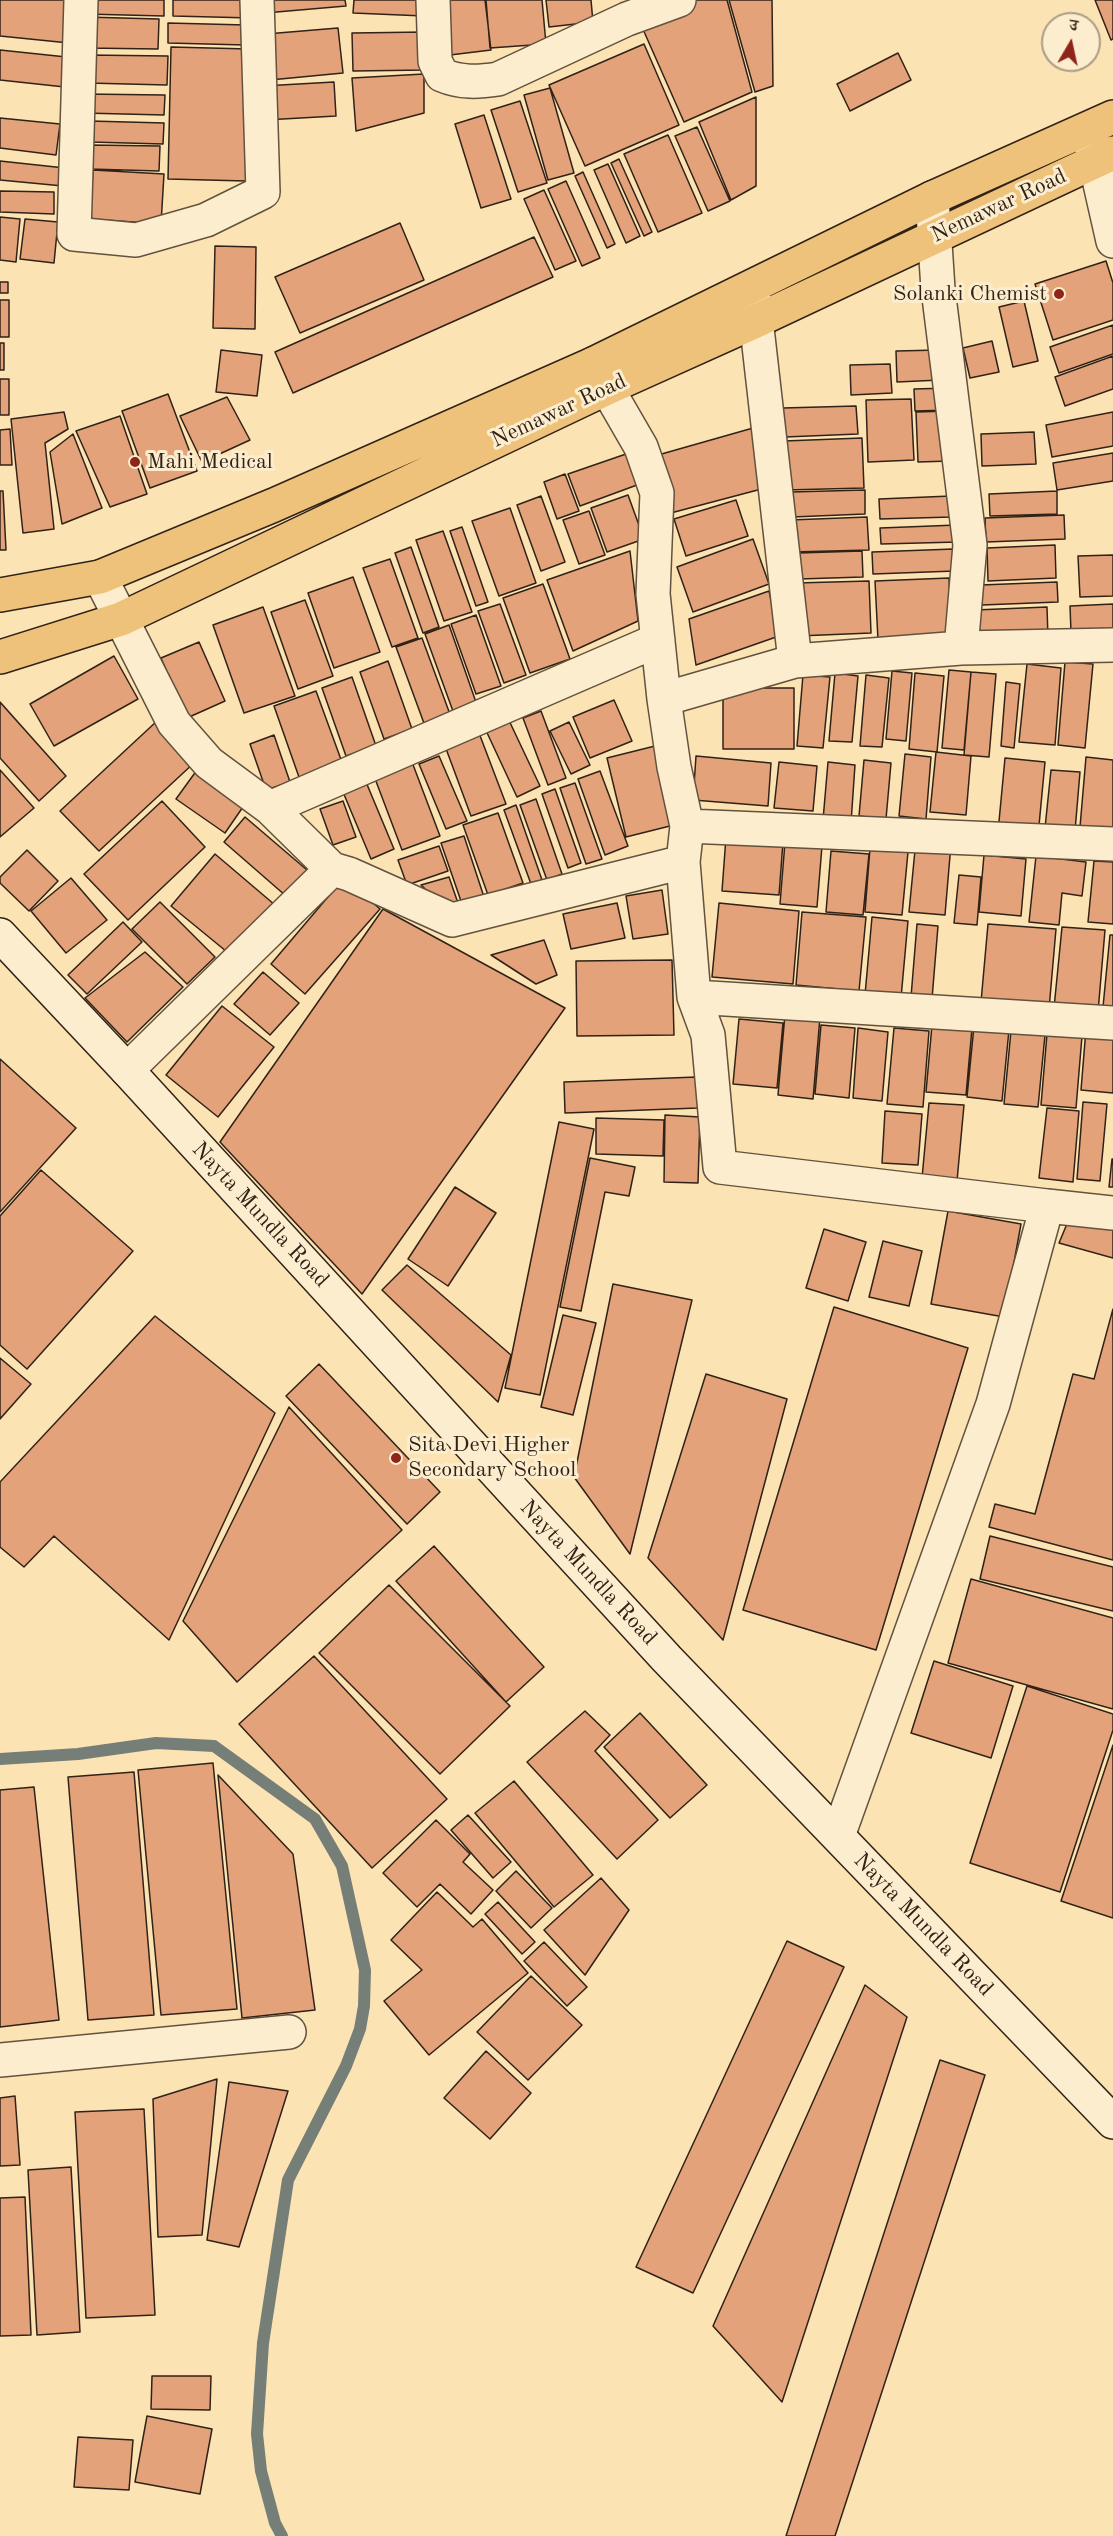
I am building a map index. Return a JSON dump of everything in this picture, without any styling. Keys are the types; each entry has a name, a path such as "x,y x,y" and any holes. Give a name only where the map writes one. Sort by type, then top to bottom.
{"highway":[{"name":"Nemawar Road","path":"0,657 121,619 600,376 753,286 932,198 1101,123"},
{"name":"Nemawar Road","path":"0,596 100,577 274,505 600,376 756,321 1104,157"}],"street":[{"path":"81,0 74,234 136,240 206,220 263,192 257,0"},
{"path":"434,0 435,61 442,75 453,80 474,82 498,79 627,19 679,0"},
{"path":"1101,123 1113,241"},
{"path":"932,198 940,300 970,545 961,648"},
{"path":"753,286 795,661"},
{"path":"600,376 641,447 657,493 652,594 674,767 687,825 684,862 694,997 708,1035 720,1167 1113,1213"},
{"path":"100,577 174,723 209,763 270,808 332,869 349,874 452,920 684,862"},
{"path":"270,808 658,640"},
{"path":"664,699 795,661 961,648 1113,645"},
{"path":"687,825 1113,844"},
{"path":"127,1070 332,869"},
{"name":"Nayta Mundla Road","path":"0,935 127,1070 659,1650 1113,2122"},
{"path":"694,997 1113,1023"},
{"path":"838,1836 993,1404 1047,1206"},
{"path":"0,2060 289,2032"}],"building":[{"path":"0,0 73,0 69,43 0,36"},
{"path":"85,0 164,0 164,16 85,14"},
{"path":"173,0 253,0 252,18 173,16"},
{"path":"264,0 345,0 346,6 265,13"},
{"path":"354,0 424,0 424,16 353,13"},
{"path":"444,0 485,0 491,50 450,55"},
{"path":"486,0 542,0 546,44 490,48"},
{"path":"546,0 591,0 593,22 549,27"},
{"path":"696,0 727,0 752,92 684,122 638,18"},
{"path":"729,0 772,0 773,86 755,92"},
{"path":"1095,0 1113,0 1113,39 1111,40 1101,12"},
{"path":"85,17 159,19 158,49 85,48"},
{"path":"168,23 246,25 245,45 168,43"},
{"path":"338,28 343,73 270,80 266,34"},
{"path":"425,32 426,70 353,71 352,33"},
{"path":"644,44 679,125 585,166 549,85"},
{"path":"171,47 249,49 246,181 168,179"},
{"path":"0,50 76,58 74,88 0,80"},
{"path":"898,53 911,80 850,111 837,84"},
{"path":"87,55 168,56 167,85 87,83"},
{"path":"424,74 424,113 356,131 352,78"},
{"path":"334,82 336,116 265,120 263,86"},
{"path":"550,88 574,173 548,180 524,95"},
{"path":"83,94 165,95 164,115 83,113"},
{"path":"756,97 756,186 731,200 699,122"},
{"path":"520,101 547,183 518,192 491,110"},
{"path":"484,115 511,199 481,208 455,124"},
{"path":"0,118 60,124 56,155 0,148"},
{"path":"90,121 164,123 163,144 90,142"},
{"path":"697,127 730,201 708,211 675,136"},
{"path":"668,135 702,213 658,232 624,154"},
{"path":"89,145 160,146 159,171 89,169"},
{"path":"619,159 652,232 644,236 611,163"},
{"path":"0,161 65,168 63,186 0,180"},
{"path":"608,164 640,236 626,243 594,170"},
{"path":"93,170 164,174 161,224 90,219"},
{"path":"583,172 615,244 607,248 575,176"},
{"path":"566,181 600,258 582,266 548,189"},
{"path":"544,190 576,261 555,270 524,199"},
{"path":"0,191 54,192 54,214 0,212"},
{"path":"0,217 20,219 16,262 0,260"},
{"path":"25,219 58,222 54,263 20,259"},
{"path":"400,223 424,280 300,333 275,277"},
{"path":"534,237 553,277 293,393 275,352"},
{"path":"215,246 256,247 255,329 213,328"},
{"path":"1106,261 1113,283 1113,320 1053,340 1035,284"},
{"path":"0,282 8,282 8,293 0,293"},
{"path":"0,300 9,300 9,337 0,337"},
{"path":"1024,301 1038,361 1013,367 999,307"},
{"path":"1113,325 1113,354 1059,373 1050,347"},
{"path":"992,341 999,372 970,378 963,348"},
{"path":"0,343 4,343 4,370 0,370"},
{"path":"221,350 262,355 257,396 216,392"},
{"path":"939,350 940,380 897,382 896,351"},
{"path":"1113,356 1113,389 1065,406 1055,377"},
{"path":"890,364 892,393 851,395 850,365"},
{"path":"0,379 9,379 9,415 0,415"},
{"path":"950,388 951,410 915,411 914,389"},
{"path":"168,394 197,471 150,488 122,411"},
{"path":"227,397 250,440 202,462 180,416"},
{"path":"911,399 914,460 868,462 866,400"},
{"path":"856,406 858,434 785,437 783,408"},
{"path":"949,411 950,461 918,462 916,412"},
{"path":"64,412 68,429 45,443 54,529 23,533 11,419"},
{"path":"1113,412 1113,446 1052,457 1046,425"},
{"path":"120,416 147,494 110,507 76,431"},
{"path":"753,428 769,487 667,514 651,457"},
{"path":"10,429 12,465 0,465 0,430"},
{"path":"1034,432 1036,464 982,466 981,434"},
{"path":"73,434 102,508 62,524 50,452"},
{"path":"862,438 864,488 786,490 784,441"},
{"path":"1113,453 1113,481 1057,490 1053,463"},
{"path":"626,454 637,485 580,506 568,474"},
{"path":"565,474 579,511 557,519 544,482"},
{"path":"865,490 865,514 792,517 791,492"},
{"path":"0,491 3,491 6,550 0,550"},
{"path":"1057,491 1057,514 990,516 989,494"},
{"path":"628,495 644,539 607,552 591,508"},
{"path":"541,496 565,562 541,571 517,505"},
{"path":"951,496 952,517 880,519 879,499"},
{"path":"736,500 748,536 686,556 674,519"},
{"path":"510,508 536,583 499,596 472,521"},
{"path":"589,511 605,555 579,564 563,520"},
{"path":"1064,515 1065,539 986,542 985,518"},
{"path":"867,517 869,550 792,552 790,520"},
{"path":"957,525 958,542 881,544 880,528"},
{"path":"462,527 488,602 476,606 450,531"},
{"path":"443,531 472,612 444,621 416,540"},
{"path":"753,539 769,584 693,612 677,567"},
{"path":"1055,545 1056,578 988,581 987,548"},
{"path":"411,547 439,627 423,633 395,553"},
{"path":"954,549 955,571 873,574 872,552"},
{"path":"630,551 638,621 573,651 547,580"},
{"path":"862,551 863,577 799,579 798,553"},
{"path":"1113,555 1113,596 1080,597 1078,556"},
{"path":"390,559 418,638 392,647 363,568"},
{"path":"353,577 380,652 334,668 308,593"},
{"path":"949,578 952,637 878,640 875,581"},
{"path":"869,581 871,633 798,636 796,583"},
{"path":"1057,582 1058,602 982,605 981,585"},
{"path":"543,584 570,659 530,673 503,598"},
{"path":"769,591 779,636 696,665 689,619"},
{"path":"305,600 333,676 298,689 271,612"},
{"path":"500,604 526,675 504,683 478,611"},
{"path":"1113,604 1113,630 1071,632 1070,606"},
{"path":"263,607 295,696 244,713 213,625"},
{"path":"1047,607 1048,638 976,641 975,610"},
{"path":"476,615 501,686 476,694 451,624"},
{"path":"449,625 477,705 454,714 425,634"},
{"path":"422,638 451,717 425,726 396,647"},
{"path":"199,642 225,701 187,718 161,658"},
{"path":"114,656 138,699 54,746 30,704"},
{"path":"388,661 412,729 384,739 360,672"},
{"path":"1065,662 1093,664 1085,748 1058,745"},
{"path":"1027,664 1061,668 1055,745 1019,742"},
{"path":"949,670 971,672 964,750 942,748"},
{"path":"892,671 912,673 906,741 886,739"},
{"path":"971,672 996,674 989,757 964,755"},
{"path":"835,673 858,676 852,742 829,741"},
{"path":"915,673 944,676 937,752 909,749"},
{"path":"803,675 830,677 823,748 797,746"},
{"path":"866,675 889,678 882,747 860,746"},
{"path":"352,677 376,746 346,756 322,688"},
{"path":"1006,682 1020,684 1014,748 1001,746"},
{"path":"723,688 794,688 794,749 723,749"},
{"path":"316,691 343,765 300,780 274,706"},
{"path":"614,700 632,741 590,758 573,717"},
{"path":"0,702 66,776 39,801 0,758"},
{"path":"541,711 566,778 548,785 523,718"},
{"path":"505,712 540,786 517,797 482,722"},
{"path":"157,721 195,762 99,851 60,811"},
{"path":"569,722 590,765 571,774 550,731"},
{"path":"479,733 506,804 471,816 445,746"},
{"path":"274,735 290,782 266,790 250,744"},
{"path":"659,745 678,824 626,837 607,758"},
{"path":"936,752 971,756 966,815 930,812"},
{"path":"905,754 931,757 926,819 899,816"},
{"path":"439,756 467,821 446,829 419,764"},
{"path":"696,756 771,763 768,806 693,800"},
{"path":"1086,757 1113,760 1113,830 1080,827"},
{"path":"1005,758 1045,762 1038,836 998,832"},
{"path":"864,760 891,763 886,819 859,816"},
{"path":"412,762 440,836 402,850 374,776"},
{"path":"779,762 817,766 813,811 774,808"},
{"path":"828,762 855,765 851,823 823,820"},
{"path":"0,770 34,808 0,837"},
{"path":"197,770 245,804 225,833 176,799"},
{"path":"1051,770 1080,772 1075,831 1045,828"},
{"path":"600,771 628,846 605,855 578,779"},
{"path":"366,782 394,849 371,859 343,792"},
{"path":"575,783 602,859 586,864 560,788"},
{"path":"555,789 581,863 568,868 542,794"},
{"path":"536,799 562,874 547,880 520,805"},
{"path":"162,801 205,847 128,920 84,874"},
{"path":"343,801 356,837 333,845 320,809"},
{"path":"516,805 542,880 531,884 504,810"},
{"path":"498,813 523,883 488,895 463,825"},
{"path":"245,817 307,870 286,896 224,842"},
{"path":"464,836 484,897 462,904 441,843"},
{"path":"726,837 783,842 779,895 722,891"},
{"path":"916,840 951,844 945,915 909,912"},
{"path":"785,842 822,846 817,907 780,904"},
{"path":"439,846 448,871 407,885 398,860"},
{"path":"870,848 908,852 902,915 865,912"},
{"path":"27,850 58,881 29,911 0,883 0,877"},
{"path":"831,851 869,854 863,915 826,912"},
{"path":"215,854 275,905 232,956 171,906"},
{"path":"984,855 1026,859 1021,916 979,912"},
{"path":"1036,856 1086,862 1082,896 1062,893 1059,925 1029,922"},
{"path":"1094,861 1113,862 1113,924 1088,922"},
{"path":"959,875 981,877 977,925 954,923"},
{"path":"449,877 459,906 445,908 421,885"},
{"path":"71,878 107,920 66,953 31,911"},
{"path":"344,878 380,909 305,994 271,964"},
{"path":"662,890 668,934 633,939 626,896"},
{"path":"160,902 215,957 187,984 132,929"},
{"path":"617,903 625,938 571,949 563,914"},
{"path":"719,903 799,911 793,984 712,977"},
{"path":"383,909 565,1008 362,1294 220,1142"},
{"path":"802,912 866,917 859,991 796,985"},
{"path":"872,917 908,921 901,998 865,995"},
{"path":"123,922 142,942 87,994 68,975"},
{"path":"917,924 938,926 932,999 911,997"},
{"path":"988,924 1056,929 1049,1009 981,1002"},
{"path":"1062,927 1105,930 1098,1012 1054,1008"},
{"path":"1110,935 1113,935 1113,1008 1103,1007"},
{"path":"544,940 557,975 536,984 491,955"},
{"path":"145,952 183,987 127,1042 85,998"},
{"path":"672,960 674,1035 577,1036 576,961"},
{"path":"263,972 299,1003 270,1035 234,1004"},
{"path":"222,1006 274,1047 218,1117 166,1075"},
{"path":"785,1014 820,1017 813,1099 778,1095"},
{"path":"739,1019 783,1023 777,1088 733,1084"},
{"path":"821,1025 855,1028 849,1098 815,1094"},
{"path":"932,1025 972,1028 966,1095 926,1092"},
{"path":"974,1026 1009,1030 1002,1101 967,1097"},
{"path":"858,1028 888,1032 882,1101 853,1098"},
{"path":"894,1028 929,1031 923,1107 887,1104"},
{"path":"1086,1029 1113,1032 1113,1093 1081,1090"},
{"path":"1011,1031 1045,1035 1038,1107 1004,1104"},
{"path":"1047,1034 1082,1036 1076,1108 1041,1105"},
{"path":"0,1059 76,1128 0,1212"},
{"path":"697,1077 698,1108 565,1113 564,1082"},
{"path":"1083,1102 1107,1104 1100,1181 1077,1179"},
{"path":"929,1103 964,1105 957,1181 922,1178"},
{"path":"1047,1108 1079,1111 1073,1182 1039,1178"},
{"path":"885,1111 922,1114 918,1165 882,1163"},
{"path":"665,1115 700,1117 698,1183 664,1182"},
{"path":"596,1118 664,1120 663,1156 596,1154"},
{"path":"559,1122 594,1129 540,1395 505,1388"},
{"path":"590,1158 635,1167 629,1196 605,1192 581,1311 560,1307"},
{"path":"1112,1159 1113,1187 1109,1187"},
{"path":"41,1170 133,1251 27,1369 0,1345 0,1216"},
{"path":"455,1187 496,1213 448,1286 408,1259"},
{"path":"948,1211 1021,1224 1004,1317 931,1304"},
{"path":"1069,1219 1113,1224 1113,1258 1059,1243"},
{"path":"824,1229 866,1242 848,1301 806,1288"},
{"path":"883,1241 922,1251 909,1306 869,1297"},
{"path":"407,1265 511,1355 498,1402 382,1290"},
{"path":"613,1284 692,1300 630,1554 574,1477"},
{"path":"834,1307 968,1348 876,1650 743,1610"},
{"path":"1113,1309 1113,1560 989,1527 995,1504 1035,1514 1073,1374 1094,1379"},
{"path":"563,1315 596,1323 573,1415 541,1407"},
{"path":"155,1316 275,1413 169,1640 54,1536 24,1567 0,1547 0,1482"},
{"path":"0,1358 31,1384 0,1419"},
{"path":"319,1364 440,1492 407,1524 286,1396"},
{"path":"706,1374 787,1399 723,1640 648,1558"},
{"path":"289,1407 402,1530 237,1682 183,1621"},
{"path":"990,1536 1113,1567 1113,1611 980,1579"},
{"path":"434,1546 544,1667 506,1702 396,1581"},
{"path":"971,1579 1113,1618 1113,1709 948,1663"},
{"path":"389,1585 510,1706 440,1774 319,1653"},
{"path":"314,1656 447,1799 372,1868 239,1724"},
{"path":"934,1661 1013,1686 991,1758 911,1733"},
{"path":"1027,1686 1113,1714 1113,1730 1060,1892 970,1863"},
{"path":"585,1711 610,1735 595,1751 658,1820 617,1859 527,1762"},
{"path":"640,1713 707,1785 670,1818 604,1747"},
{"path":"1113,1745 1113,1918 1061,1901"},
{"path":"213,1763 237,2009 161,2015 138,1770"},
{"path":"134,1772 154,2015 88,2020 68,1777"},
{"path":"218,1775 293,1854 315,2010 242,2018"},
{"path":"514,1781 593,1875 554,1907 475,1813"},
{"path":"34,1787 59,2020 0,2027 0,1790"},
{"path":"468,1815 511,1862 493,1878 451,1830"},
{"path":"436,1820 470,1854 463,1862 493,1890 471,1914 440,1884 417,1907 383,1873"},
{"path":"516,1871 552,1908 531,1928 496,1891"},
{"path":"601,1878 629,1910 585,1975 544,1930"},
{"path":"437,1892 473,1927 482,1919 528,1973 429,2055 384,2001 422,1970 391,1940"},
{"path":"498,1902 535,1942 522,1954 485,1914"},
{"path":"787,1941 844,1967 693,2293 636,2267"},
{"path":"544,1942 587,1987 567,2006 524,1961"},
{"path":"531,1976 582,2025 528,2080 477,2032"},
{"path":"865,1985 907,2017 782,2402 713,2326"},
{"path":"486,2051 531,2093 490,2139 444,2098"},
{"path":"940,2060 985,2075 835,2536 786,2536"},
{"path":"217,2079 202,2235 158,2237 153,2099"},
{"path":"229,2082 288,2091 239,2247 207,2240"},
{"path":"15,2096 20,2165 0,2166 0,2098"},
{"path":"144,2109 155,2315 86,2318 75,2112"},
{"path":"71,2167 80,2332 37,2335 28,2170"},
{"path":"25,2197 31,2335 0,2336 0,2198"},
{"path":"152,2376 211,2376 210,2410 151,2409"},
{"path":"147,2416 212,2429 200,2494 135,2482"},
{"path":"78,2437 133,2440 129,2490 74,2487"}],"waterway":[{"path":"0,1759 78,1754 156,1743 214,1746 315,1819 342,1866 365,1970 364,2006 360,2029 346,2066 288,2180 263,2343 257,2434 261,2471 275,2523 282,2536"}],"place":[{"name":"Solanki Chemist","path":"1059,294"},
{"name":"Mahi Medical","path":"135,462"},
{"name":"Sita Devi Higher Secondary School","path":"396,1458"}]}
